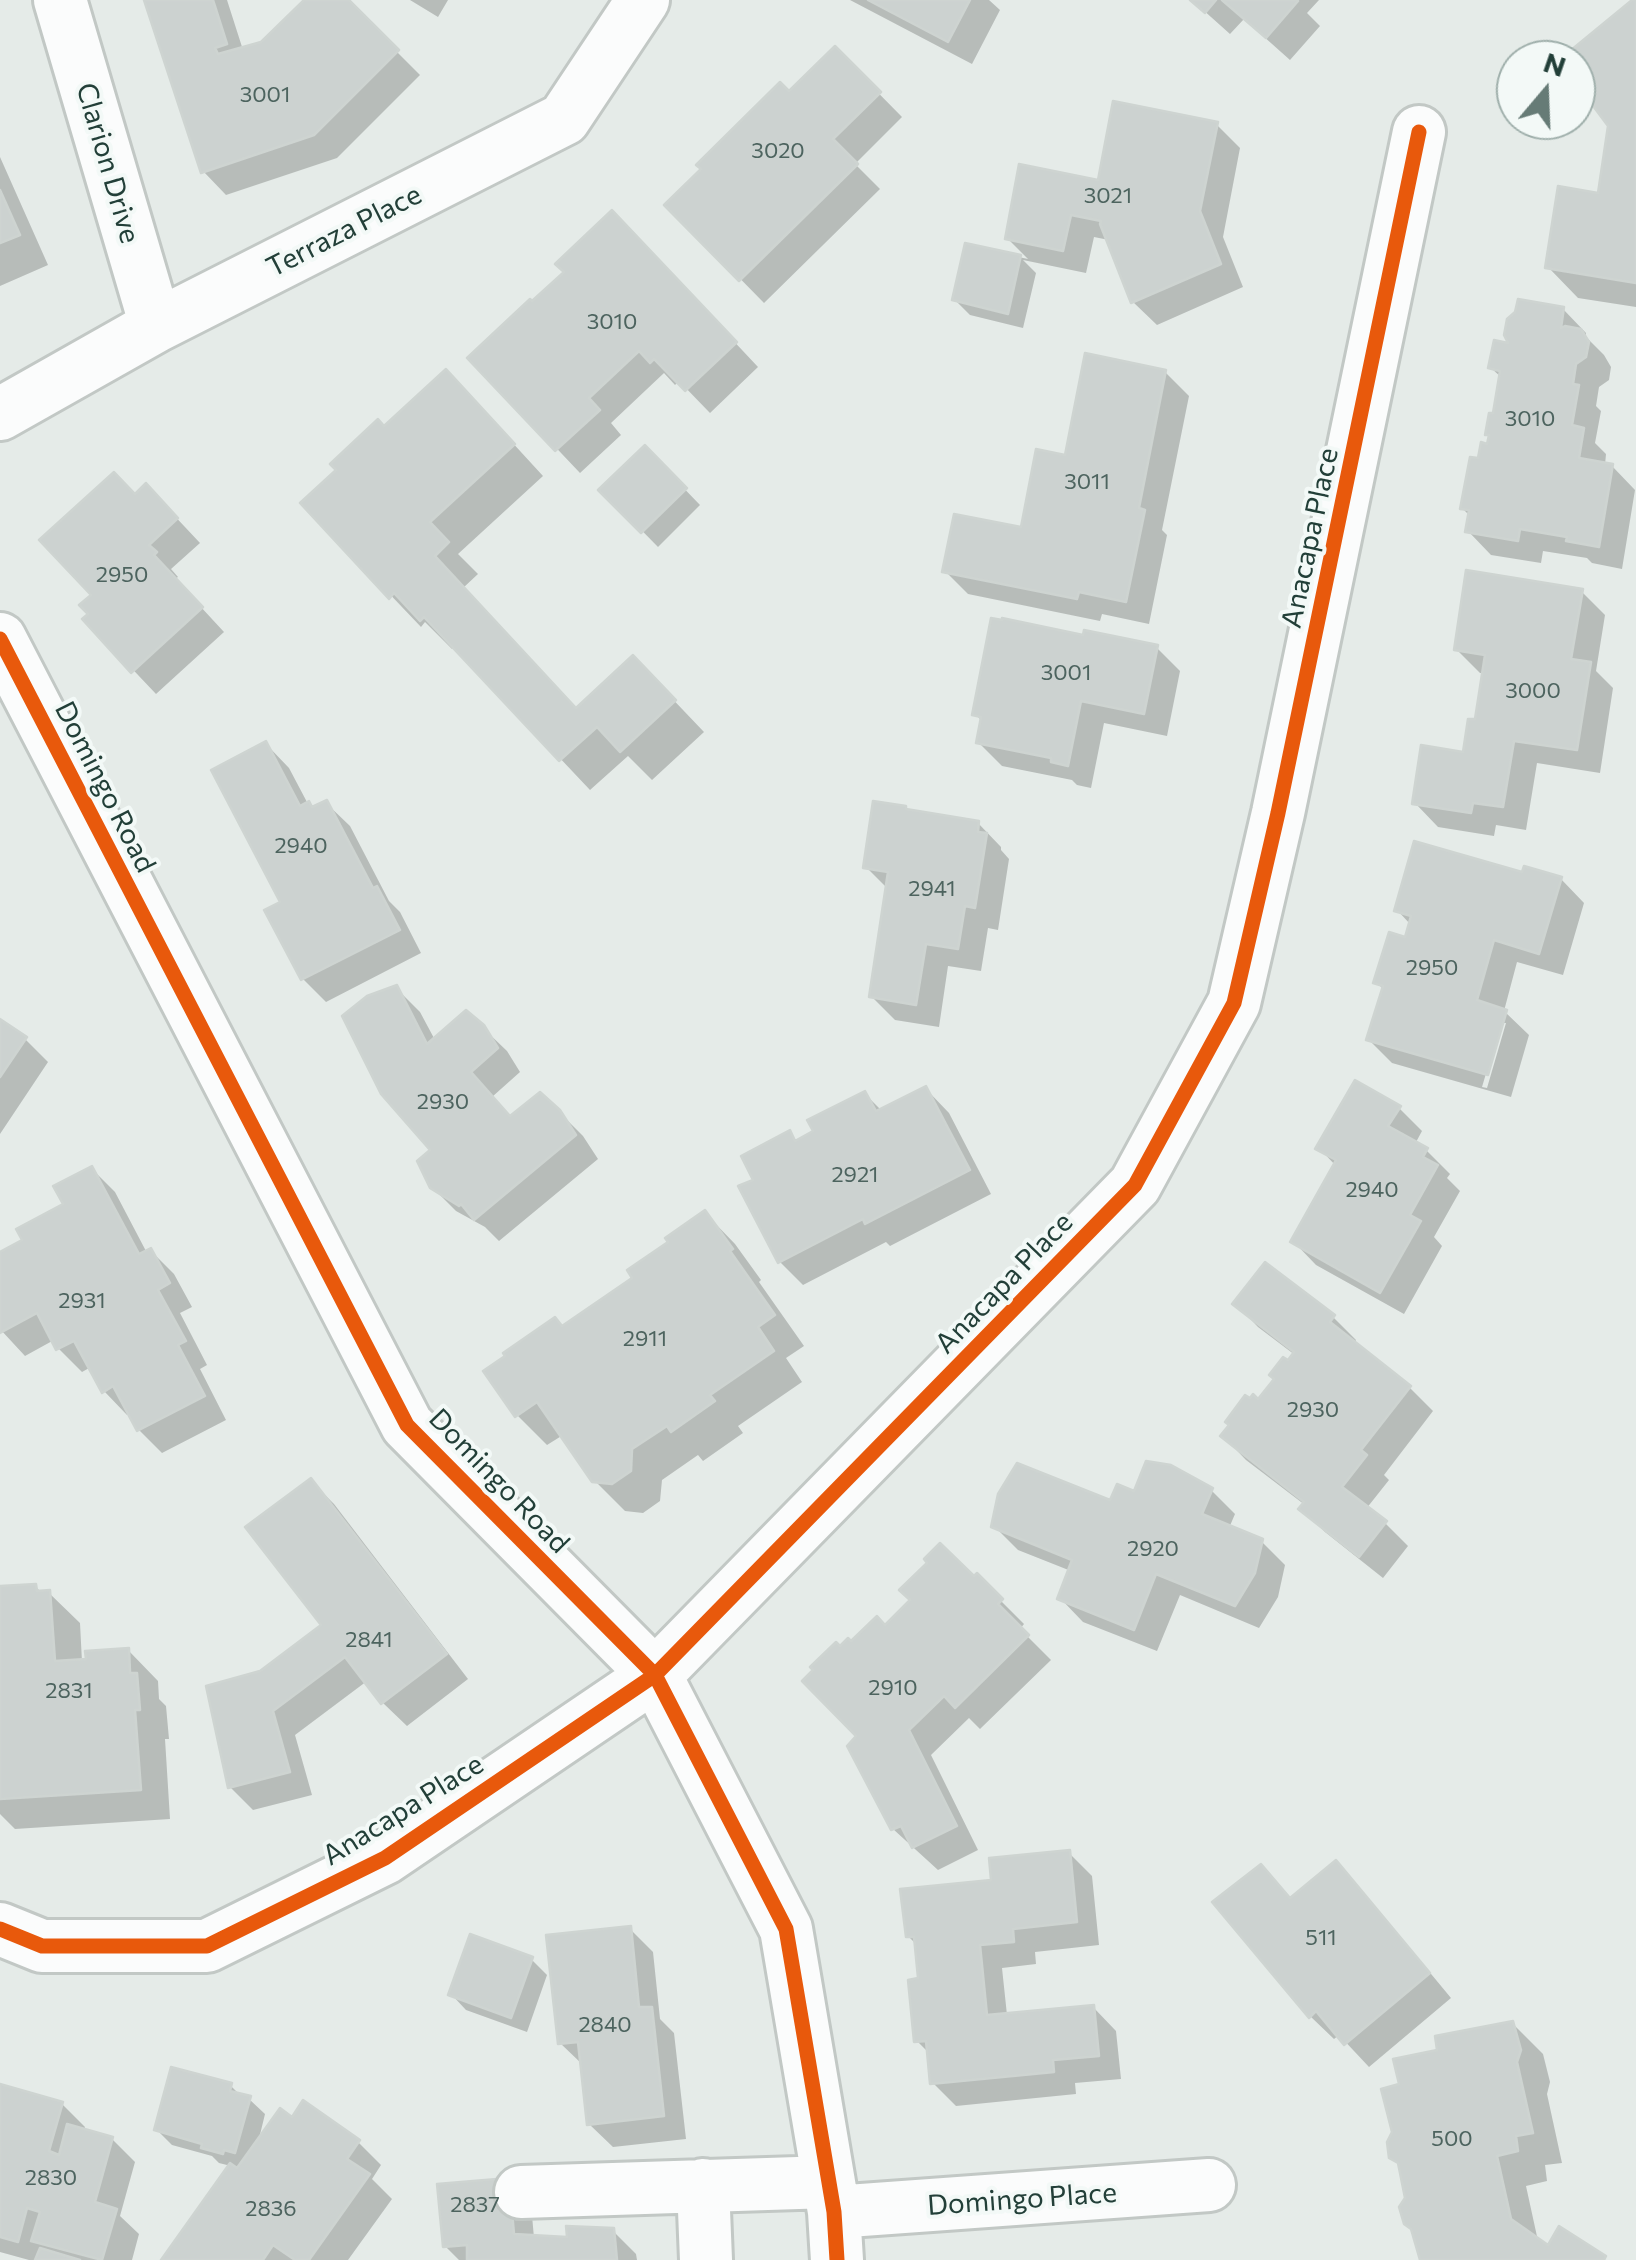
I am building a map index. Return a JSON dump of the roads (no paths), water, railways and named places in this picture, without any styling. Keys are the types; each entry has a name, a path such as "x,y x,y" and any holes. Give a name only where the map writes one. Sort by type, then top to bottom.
{"street":[{"name":"Clarion Drive","path":"60,0 156,326"},
{"name":"Terraza Place","path":"0,414 156,326 564,119 644,0"},
{"name":"Anacapa Place","path":"0,1929 42,1946 208,1946 385,1858 655,1675 1135,1185 1234,1003 1278,814 1419,132"},
{"name":"Domingo Road","path":"0,640 408,1425 655,1675 786,1928 834,2218"},
{"name":"Domingo Place","path":"521,2192 702,2185 834,2218 1209,2185"},
{"path":"702,2185 706,2260"}]}
